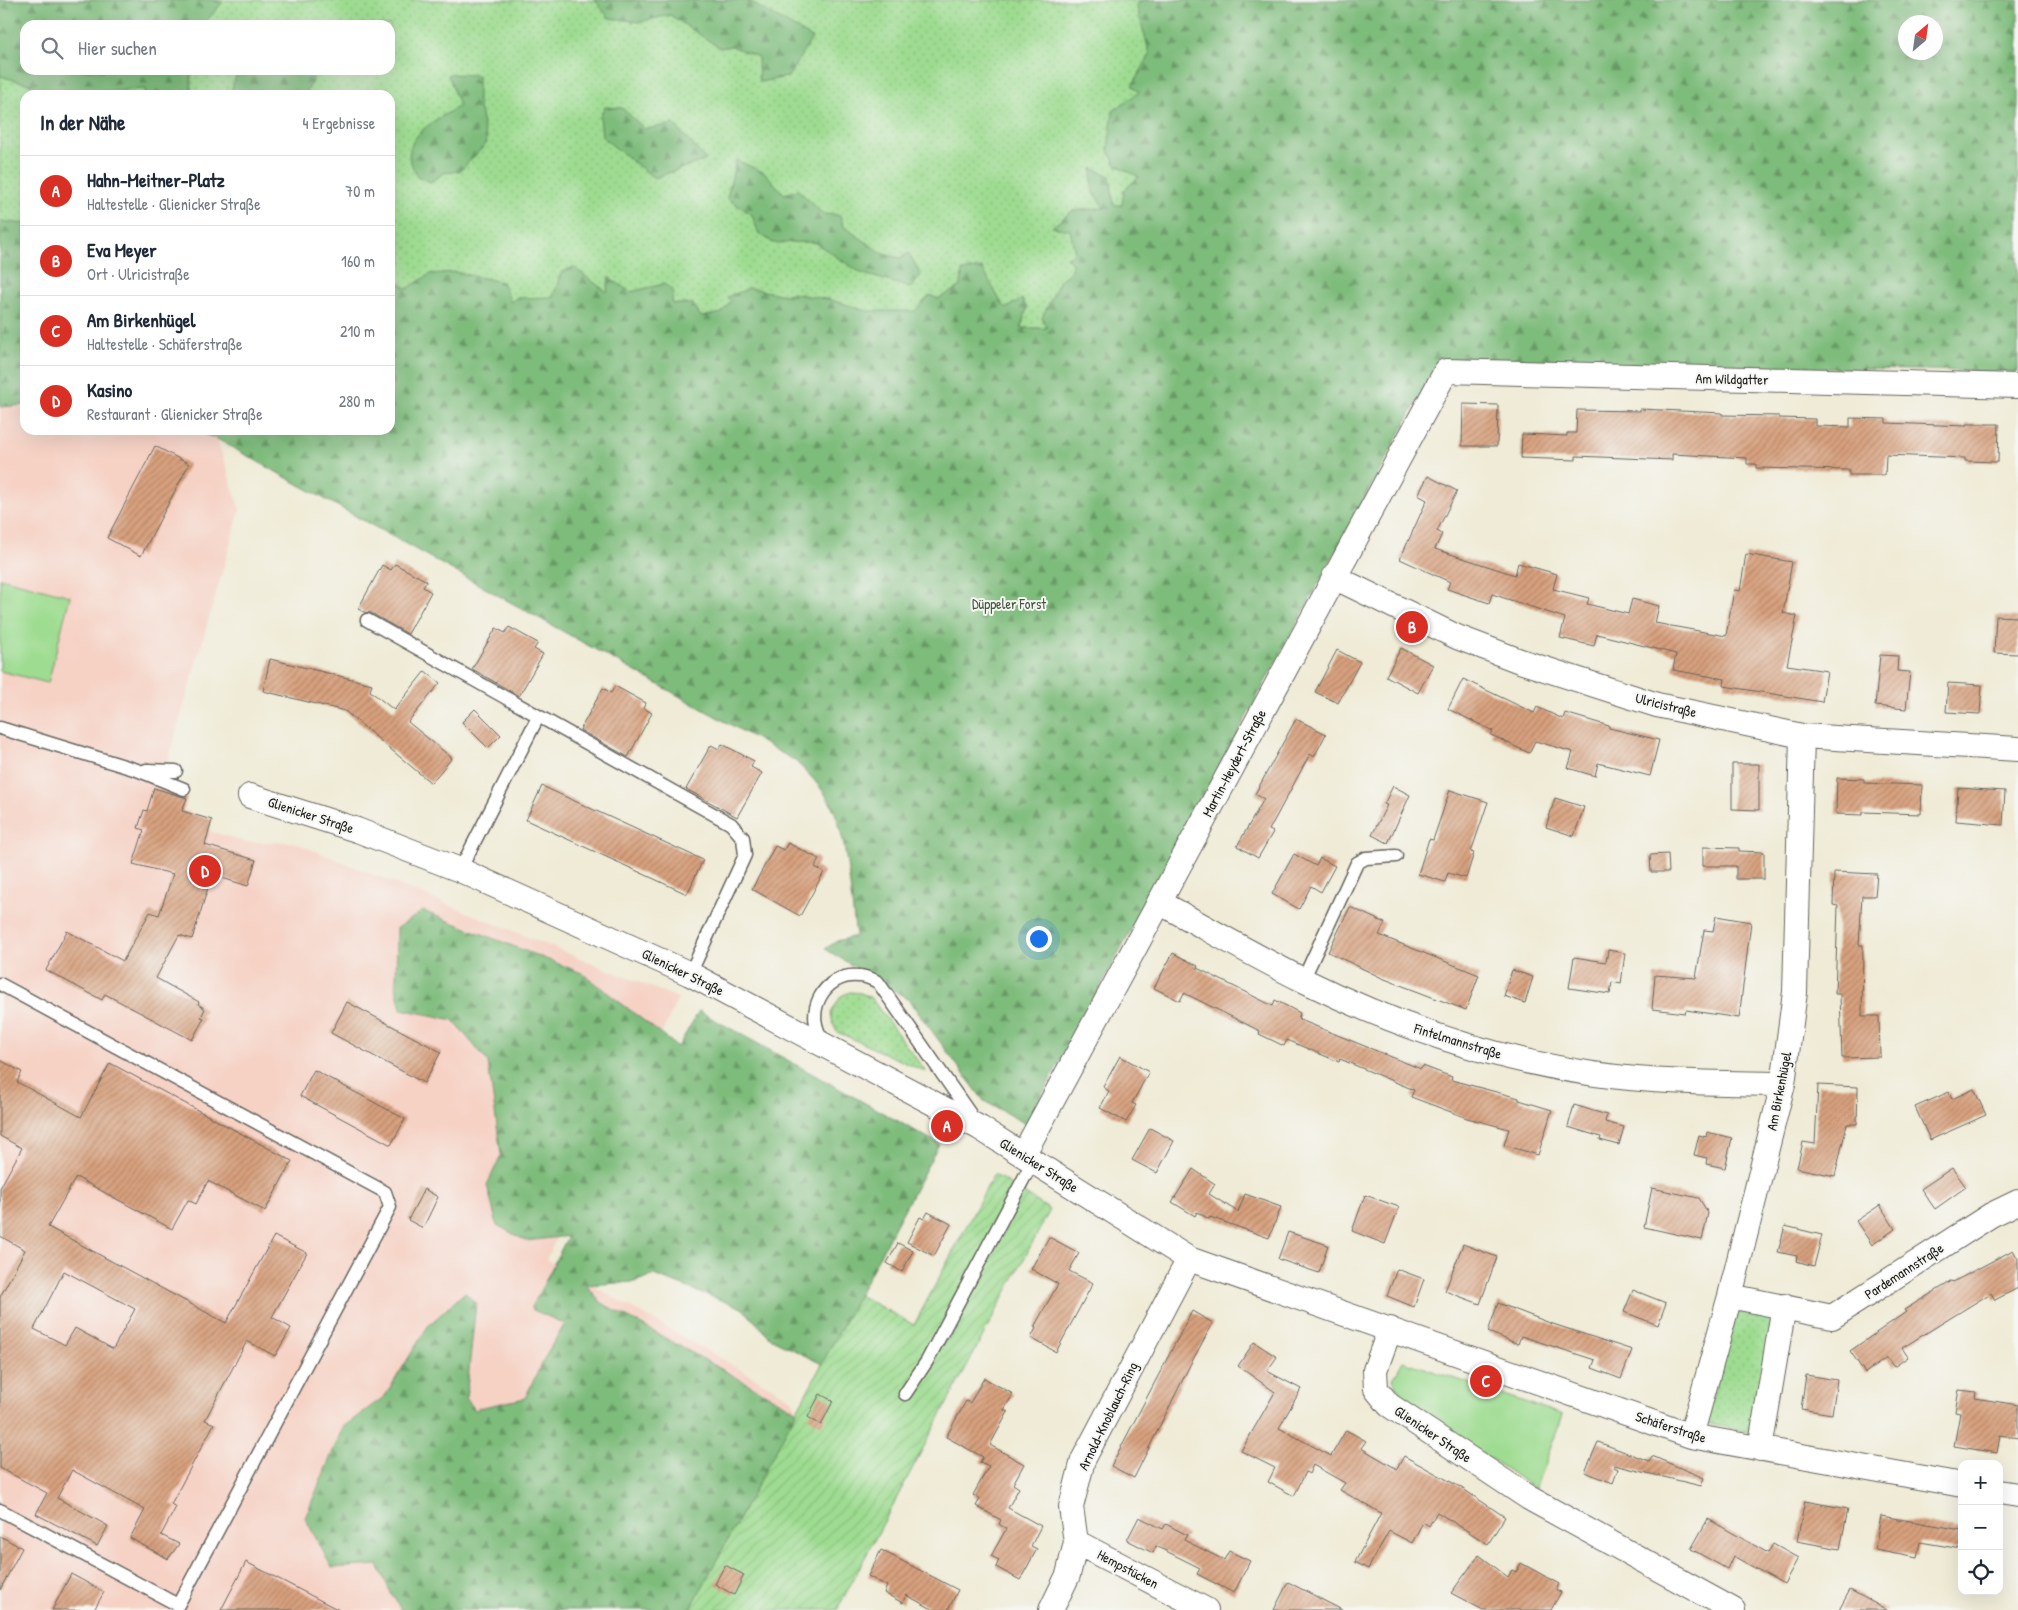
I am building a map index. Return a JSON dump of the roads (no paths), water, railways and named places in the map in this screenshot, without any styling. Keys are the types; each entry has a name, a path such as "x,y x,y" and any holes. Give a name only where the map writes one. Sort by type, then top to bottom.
{"street":[{"name":"Am Wildgatter","path":"1446,371 2018,386"},
{"name":"Martin-Heydert-Straße","path":"1028,1158 1159,902 1446,371"},
{"name":"Ulricistraße","path":"1334,577 1457,636 1520,661 1657,705 1802,736 2018,749"},
{"name":"Am Birkenhügel","path":"1692,1436 1730,1296 1783,1084 1795,992 1802,736"},
{"name":"Glienicker Straße","path":"250,796 357,830 460,870 690,974 980,1128 1189,1259 1390,1330 1375,1370 1376,1389 1389,1405 1528,1498 1733,1610"},
{"name":"Fintelmannstraße","path":"1159,902 1303,980 1408,1026 1470,1047 1530,1062 1593,1074 1666,1082 1783,1084"},
{"name":"Pardemannstraße","path":"1730,1296 1832,1317 1991,1215 2018,1202"},
{"name":"Arnold-Knoblauch-Ring","path":"1051,1610 1068,1575 1076,1542 1070,1507 1084,1460 1189,1259"},
{"path":"1760,1449 1784,1306"},
{"name":"Schäferstraße","path":"1390,1330 1692,1436 1958,1484"},
{"path":"2003,1493 2018,1495"},
{"name":"Hempstücken","path":"1076,1542 1206,1610"}],"lane":[{"path":"367,620 731,824 744,838 745,855 690,974"},
{"path":"460,870 538,717"},
{"path":"0,728 137,770 184,789"},
{"path":"137,770 176,771"},
{"path":"1303,980 1357,864 1366,858 1396,856"},
{"path":"830,1048 816,1027 816,1004 821,995 836,981 847,976 859,975 878,982 980,1128"},
{"path":"0,984 385,1192 390,1207 178,1605 0,1510"},
{"path":"904,1394 927,1361 1028,1158"}],"place":[{"name":"Eva Meyer","path":"1412,627"},
{"name":"Kasino","path":"205,871"},
{"name":"Hahn-Meitner-Platz","path":"947,1126"},
{"name":"Am Birkenhügel","path":"1486,1381"}],"park label":[{"name":"Düppeler Forst","path":"1009,604"}]}
